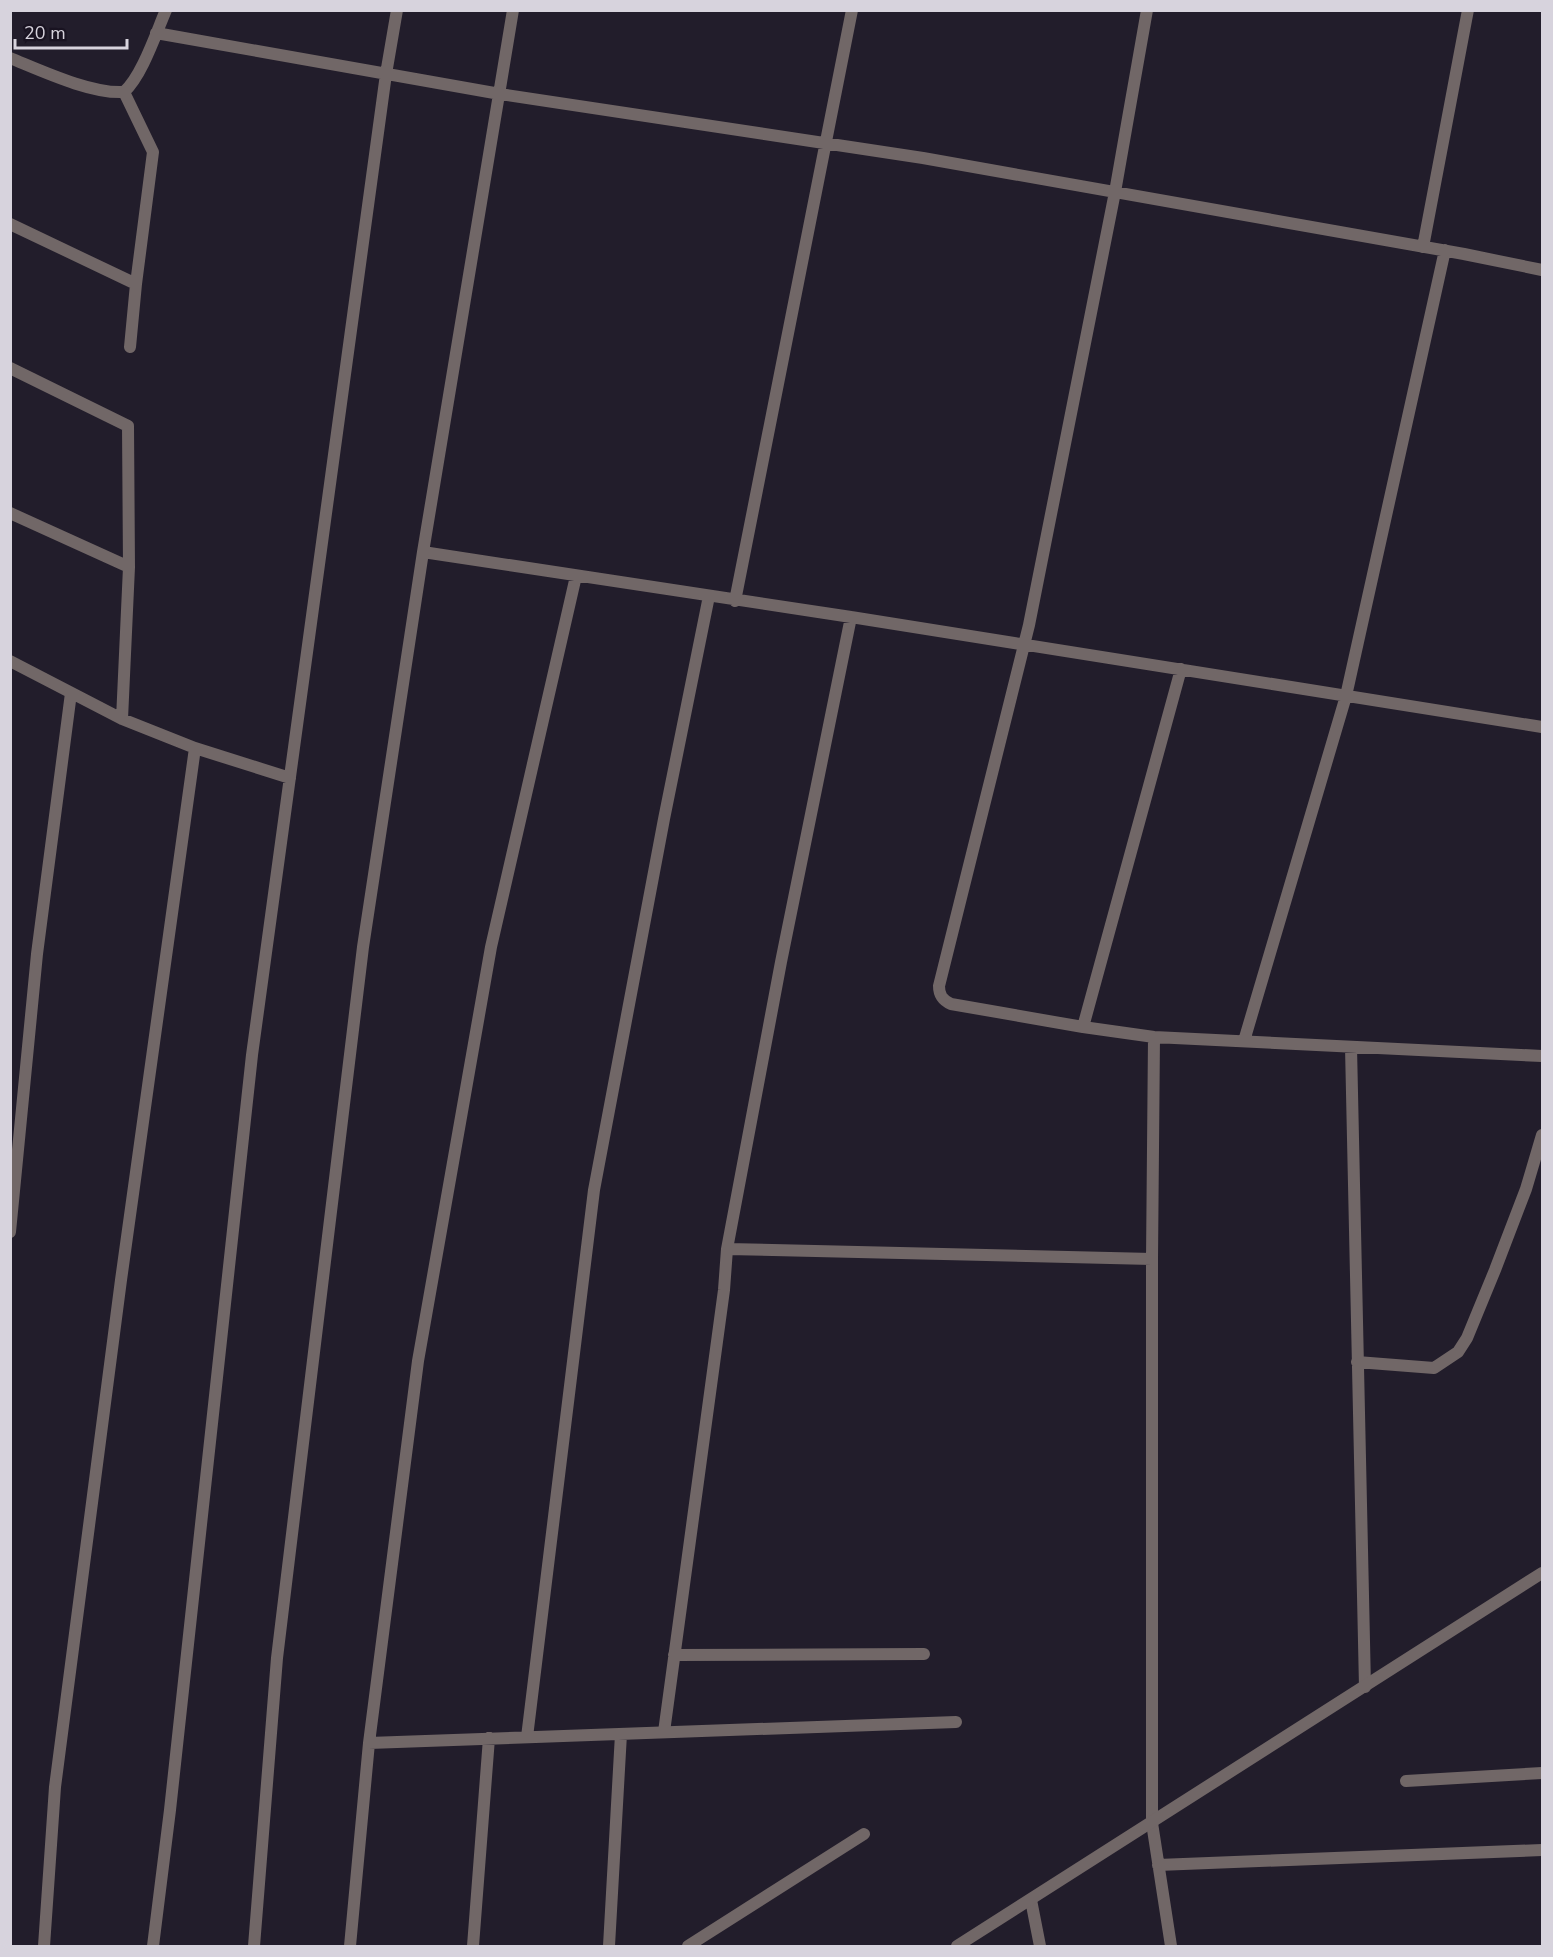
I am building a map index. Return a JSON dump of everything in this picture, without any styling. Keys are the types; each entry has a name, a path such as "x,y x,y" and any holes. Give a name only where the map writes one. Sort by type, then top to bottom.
{"street":[{"path":"10,58 49,74 98,89 115,93 124,92 132,84 166,10"},
{"path":"153,1947 173,1786 252,1055 386,74 397,10"},
{"path":"254,1947 277,1658 363,946 423,552 513,10"},
{"path":"735,601 852,10"},
{"path":"1147,10 1115,192 1023,645 939,992 943,1000 951,1004 1154,1037 1542,1056"},
{"path":"1423,247 1468,10"},
{"path":"156,33 500,94 825,142 1445,250 1542,270"},
{"path":"124,92 153,152 130,347"},
{"path":"10,224 136,284"},
{"path":"1244,1041 1346,696 1445,250"},
{"path":"10,368 128,426 129,567 122,719"},
{"path":"10,513 129,567"},
{"path":"423,552 851,617 1542,727"},
{"path":"350,1947 369,1743 418,1360 489,959 576,576"},
{"path":"526,1737 594,1190 709,596"},
{"path":"664,1732 722,1302 727,1249 783,951 851,617"},
{"path":"10,661 122,719 195,748 290,778"},
{"path":"1083,1027 1181,669"},
{"path":"10,1232 37,954 71,693"},
{"path":"44,1947 55,1787 121,1280 195,748"},
{"path":"1154,1037 1152,1822 1171,1947"},
{"path":"1351,1047 1365,1687"},
{"path":"1357,1362 1434,1368 1458,1352 1467,1338 1495,1270 1526,1189 1542,1135"},
{"path":"727,1249 1152,1259"},
{"path":"957,1947 1365,1687 1541,1571"},
{"path":"674,1655 924,1654"},
{"path":"369,1743 956,1722"},
{"path":"609,1947 621,1734"},
{"path":"473,1947 489,1738"},
{"path":"1406,1780 1542,1773"},
{"path":"688,1947 864,1834"},
{"path":"1158,1865 1542,1851"},
{"path":"1030,1900 1040,1947"}]}
